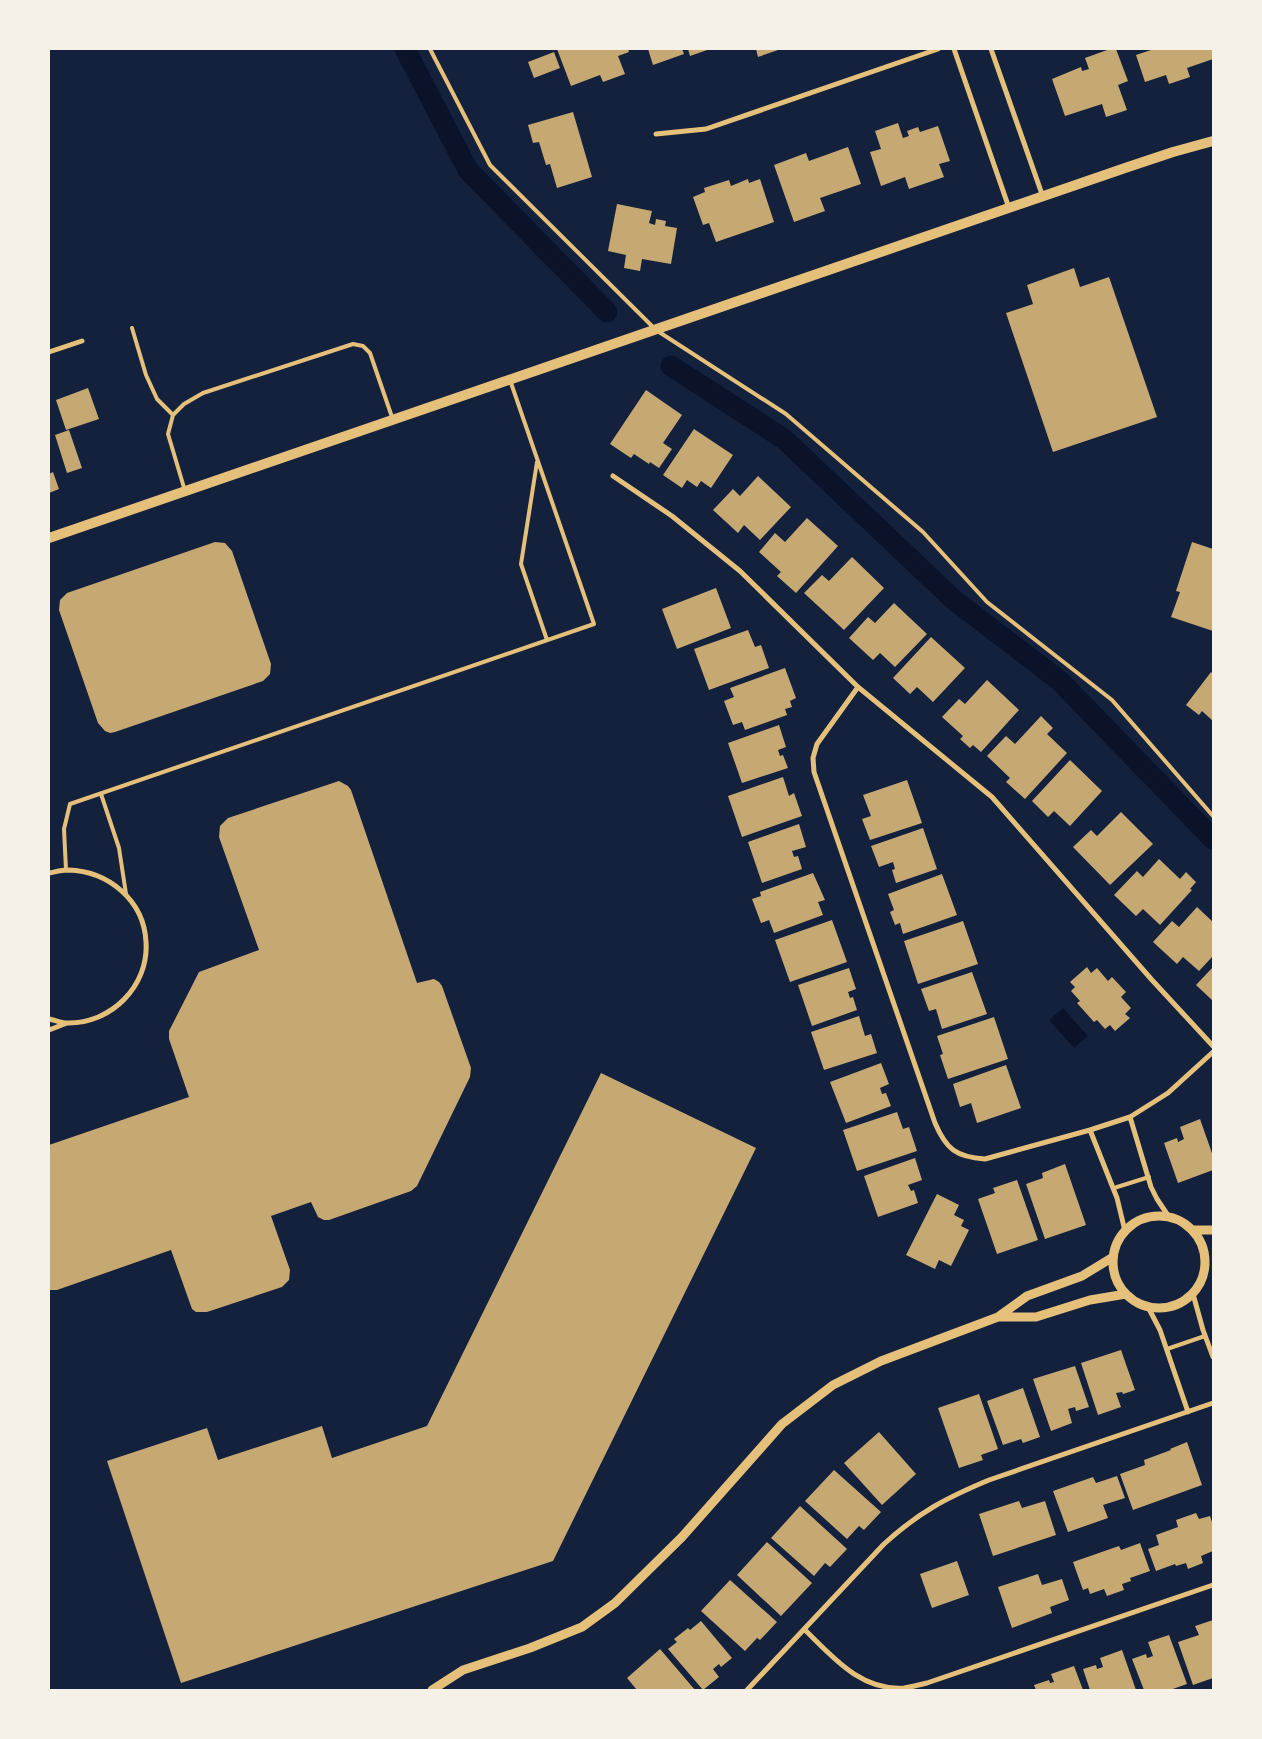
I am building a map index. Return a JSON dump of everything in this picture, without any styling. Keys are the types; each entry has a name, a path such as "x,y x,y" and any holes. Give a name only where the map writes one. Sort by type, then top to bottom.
{"main road":[{"path":"49,538 1173,152 1213,141"}],"street":[{"path":"656,134 706,130 938,49"},
{"path":"954,49 1009,209"},
{"path":"991,49 1043,197"},
{"path":"49,352 82,341"},
{"path":"613,476 672,516 740,571 858,687 992,797 1152,980 1213,1046"},
{"path":"858,687 817,744 813,758 814,772 934,1123 946,1144 956,1153 969,1158 985,1159 1090,1130 1130,1116 1168,1093 1213,1052"},
{"path":"49,873 66,870 88,872 109,880 126,894 133,903 142,922 146,942 144,964 137,983 124,1000 108,1013 88,1021 67,1023 49,1030"},
{"path":"49,1019 67,1023"},
{"path":"1130,1116 1151,1187 1169,1217"},
{"path":"1090,1130 1114,1188 1122,1212 1125,1231"},
{"path":"1153,1217 1169,1217 1181,1222 1192,1230 1200,1241 1205,1255 1205,1269 1193,1294 1179,1303 1164,1308 1148,1307 1136,1302 1126,1294 1118,1283 1114,1271 1113,1257 1117,1244 1125,1231 1138,1222 1153,1217"},
{"path":"1192,1230 1213,1230"},
{"path":"432,1690 463,1670 530,1648 582,1627 615,1603 682,1537 782,1424 833,1384 881,1361 998,1318 1028,1296 1082,1276 1113,1257"},
{"path":"1205,1269 1213,1264"},
{"path":"998,1318 1036,1317 1090,1300 1126,1294"},
{"path":"1193,1294 1213,1357"},
{"path":"1148,1307 1160,1330 1188,1412"},
{"path":"747,1690 884,1544 906,1524 932,1506 959,1492 989,1480 1213,1403"},
{"path":"804,1629 840,1664 858,1678 880,1686 904,1688 926,1683 1213,1585"}],"lane":[{"path":"430,49 490,165 656,330 786,414 923,532 987,602 1112,700 1213,816"},
{"path":"132,328 146,375 158,399 173,415"},
{"path":"185,491 168,434 173,415 184,404 203,394 353,344 364,346 370,353 393,420"},
{"path":"66,870 64,829 70,804 594,624 510,379"},
{"path":"537,460 521,564 548,640"},
{"path":"101,794 118,848 126,894"},
{"path":"1114,1188 1149,1176"},
{"path":"1167,1349 1205,1336"}],"water":[{"path":"1063,1008 1088,1036 1074,1048 1049,1020"}],"building":[{"path":"557,49 628,49 629,52 618,56 625,74 603,82 600,75 571,86"},
{"path":"648,49 682,49 684,54 653,65"},
{"path":"688,49 710,49 690,56"},
{"path":"756,49 781,49 758,57"},
{"path":"1110,49 1116,49 1128,81 1118,85 1127,110 1106,117 1102,104 1065,116 1052,79 1081,67 1082,71 1089,69 1085,58"},
{"path":"1154,49 1213,49 1213,59 1187,68 1190,77 1169,84 1166,75 1145,82 1136,55"},
{"path":"554,52 560,68 534,78 528,62"},
{"path":"573,112 592,177 557,188 550,164 546,165 539,142 533,143 528,125"},
{"path":"898,123 903,138 909,136 907,131 918,127 920,132 938,126 950,161 939,164 944,177 909,189 905,177 881,186 870,152 881,149 875,131"},
{"path":"848,147 861,184 820,198 825,211 794,222 774,165 806,153 809,161"},
{"path":"748,179 749,183 760,179 774,222 716,242 709,223 703,225 693,197 705,192 704,188 729,180 731,186"},
{"path":"617,204 652,211 649,223 655,225 656,219 666,221 665,226 677,228 671,264 642,259 640,271 624,268 626,255 608,251"},
{"path":"1074,268 1080,287 1109,277 1157,417 1053,452 1006,313 1033,304 1027,285"},
{"path":"88,388 99,419 66,430 56,400"},
{"path":"646,390 682,415 663,443 672,449 659,468 634,454 631,458 610,444"},
{"path":"694,429 733,455 711,488 701,481 697,487 687,480 682,488 663,475"},
{"path":"69,430 82,468 67,473 55,435"},
{"path":"53,472 59,489 49,493 49,474"},
{"path":"758,476 791,507 760,540 744,525 738,533 713,510 733,489 740,496"},
{"path":"807,518 838,546 796,593 777,576 781,572 759,552 775,533 785,542"},
{"path":"215,542 225,543 232,551 271,664 270,674 263,681 115,732 105,731 98,723 59,610 60,600 67,593"},
{"path":"1192,542 1213,549 1213,631 1171,617 1180,592 1176,591"},
{"path":"852,557 884,588 844,630 804,593 822,575 829,581"},
{"path":"716,588 731,628 677,649 662,609"},
{"path":"894,603 927,634 895,667 880,653 873,660 849,638 868,617 875,623"},
{"path":"748,630 755,647 761,645 769,668 709,690 694,649"},
{"path":"931,637 965,668 933,702 917,687 910,694 893,678"},
{"path":"785,668 796,698 790,701 792,707 785,709 787,715 745,730 742,722 733,725 724,701 734,697 730,688"},
{"path":"1211,672 1213,674 1213,721 1202,711 1199,715 1186,705"},
{"path":"987,680 1019,710 981,752 973,745 970,748 960,739 963,736 942,717 959,699 965,704"},
{"path":"1041,716 1053,728 1047,734 1067,753 1025,799 1006,782 1010,778 987,756 1006,736 1015,744"},
{"path":"779,725 786,747 778,750 780,756 783,755 788,768 742,783 728,743"},
{"path":"1070,760 1102,791 1070,826 1054,811 1048,817 1032,801"},
{"path":"783,777 789,796 794,793 802,816 742,837 728,796"},
{"path":"907,780 922,823 870,840 862,819 871,816 863,795"},
{"path":"339,781 351,790 417,983 434,979 442,986 471,1068 470,1077 417,1186 411,1191 329,1220 318,1217 311,1202 271,1216 290,1270 289,1280 282,1287 207,1312 196,1312 192,1309 171,1250 57,1290 49,1290 49,1145 189,1097 169,1039 169,1031 199,972 259,950 219,837 220,826 228,818"},
{"path":"1121,812 1153,844 1110,885 1073,847 1091,830 1097,836"},
{"path":"799,824 806,847 792,851 794,857 798,856 802,869 762,883 748,842"},
{"path":"923,828 937,869 896,883 892,870 895,869 893,862 879,867 871,846"},
{"path":"1159,859 1180,879 1186,872 1196,882 1190,889 1192,890 1160,925 1143,909 1136,916 1114,895 1137,871 1143,877"},
{"path":"813,873 825,900 818,902 823,915 774,933 769,920 761,923 752,899 761,896 760,892"},
{"path":"942,874 957,915 903,934 900,923 895,925 890,912 894,910 888,894"},
{"path":"1197,907 1213,922 1213,956 1199,971 1183,957 1177,964 1153,942 1172,921 1179,927"},
{"path":"832,920 847,962 790,982 775,940"},
{"path":"963,921 978,964 918,984 904,941"},
{"path":"1087,967 1091,973 1097,968 1108,981 1112,977 1126,992 1121,997 1131,1008 1125,1014 1130,1018 1115,1031 1110,1025 1105,1029 1097,1020 1094,1022 1077,1003 1080,1001 1071,991 1075,987 1070,982"},
{"path":"1213,967 1213,1001 1196,985"},
{"path":"849,968 856,989 848,992 850,998 853,997 857,1010 812,1026 798,985"},
{"path":"972,972 987,1014 942,1029 936,1009 929,1011 921,989"},
{"path":"859,1016 865,1036 871,1034 877,1053 824,1070 811,1032"},
{"path":"994,1017 1008,1059 948,1079 940,1055 943,1054 937,1036"},
{"path":"881,1063 889,1084 880,1088 882,1094 886,1093 891,1106 846,1123 830,1082"},
{"path":"1006,1065 1021,1108 977,1123 971,1103 960,1107 953,1084"},
{"path":"601,1073 756,1148 553,1561 181,1683 107,1461 207,1428 218,1460 322,1426 332,1458 427,1426"},
{"path":"897,1112 903,1129 909,1127 917,1151 857,1171 843,1130"},
{"path":"1200,1119 1213,1156 1213,1170 1178,1183 1164,1143 1177,1138 1178,1142 1184,1139 1180,1127"},
{"path":"915,1158 922,1180 908,1185 911,1191 914,1190 918,1203 878,1217 864,1176"},
{"path":"1065,1164 1086,1225 1045,1239 1026,1184 1043,1178 1042,1173"},
{"path":"1017,1180 1038,1240 997,1254 978,1199 995,1193 993,1188"},
{"path":"937,1194 959,1205 954,1215 964,1220 961,1226 969,1230 951,1266 939,1260 935,1269 906,1255"},
{"path":"1121,1350 1135,1390 1123,1394 1122,1392 1116,1393 1121,1407 1098,1415 1081,1363"},
{"path":"1075,1366 1089,1407 1076,1411 1075,1407 1068,1409 1072,1423 1051,1431 1033,1379"},
{"path":"1023,1388 1040,1437 1023,1443 1021,1439 1003,1445 987,1401"},
{"path":"979,1394 998,1449 981,1455 983,1460 959,1468 938,1408"},
{"path":"879,1432 916,1474 882,1505 844,1463"},
{"path":"1187,1442 1202,1485 1133,1510 1120,1474 1145,1465 1144,1460"},
{"path":"834,1470 881,1512 864,1530 859,1526 847,1539 805,1501"},
{"path":"1117,1476 1125,1498 1103,1505 1108,1518 1068,1532 1053,1491 1093,1477 1096,1483"},
{"path":"1019,1501 1022,1508 1045,1501 1056,1535 993,1556 979,1514"},
{"path":"800,1506 847,1549 830,1567 825,1563 814,1576 771,1538"},
{"path":"1196,1513 1199,1519 1210,1516 1213,1525 1213,1551 1201,1556 1203,1563 1188,1569 1186,1563 1176,1566 1175,1564 1156,1571 1148,1549 1159,1545 1156,1535 1178,1527 1176,1520"},
{"path":"767,1542 812,1583 781,1616 737,1575"},
{"path":"1140,1543 1150,1571 1130,1578 1131,1581 1122,1584 1124,1590 1107,1596 1104,1589 1090,1594 1088,1588 1083,1590 1073,1562 1119,1546 1121,1550"},
{"path":"957,1561 969,1595 932,1608 920,1574"},
{"path":"1038,1574 1042,1585 1062,1579 1069,1600 1050,1607 1052,1613 1012,1628 998,1587"},
{"path":"730,1580 777,1622 760,1640 757,1638 745,1651 701,1611"},
{"path":"1213,1620 1213,1678 1193,1685 1178,1642 1199,1635 1195,1626"},
{"path":"701,1621 732,1658 721,1667 719,1664 713,1669 719,1677 703,1690 668,1649 677,1642 674,1639"},
{"path":"1169,1635 1187,1684 1170,1690 1144,1690 1132,1659 1146,1654 1147,1658 1153,1656 1148,1642"},
{"path":"660,1649 695,1690 637,1690 627,1678"},
{"path":"1122,1650 1136,1690 1090,1690 1083,1669 1096,1665 1097,1669 1103,1667 1100,1658"},
{"path":"1074,1666 1083,1690 1036,1690 1034,1685 1049,1680 1050,1683 1054,1682 1051,1674"}],"waterway":[{"path":"405,49 468,170 607,312"},
{"path":"671,366 784,439 954,600 1060,681 1213,839"}]}
